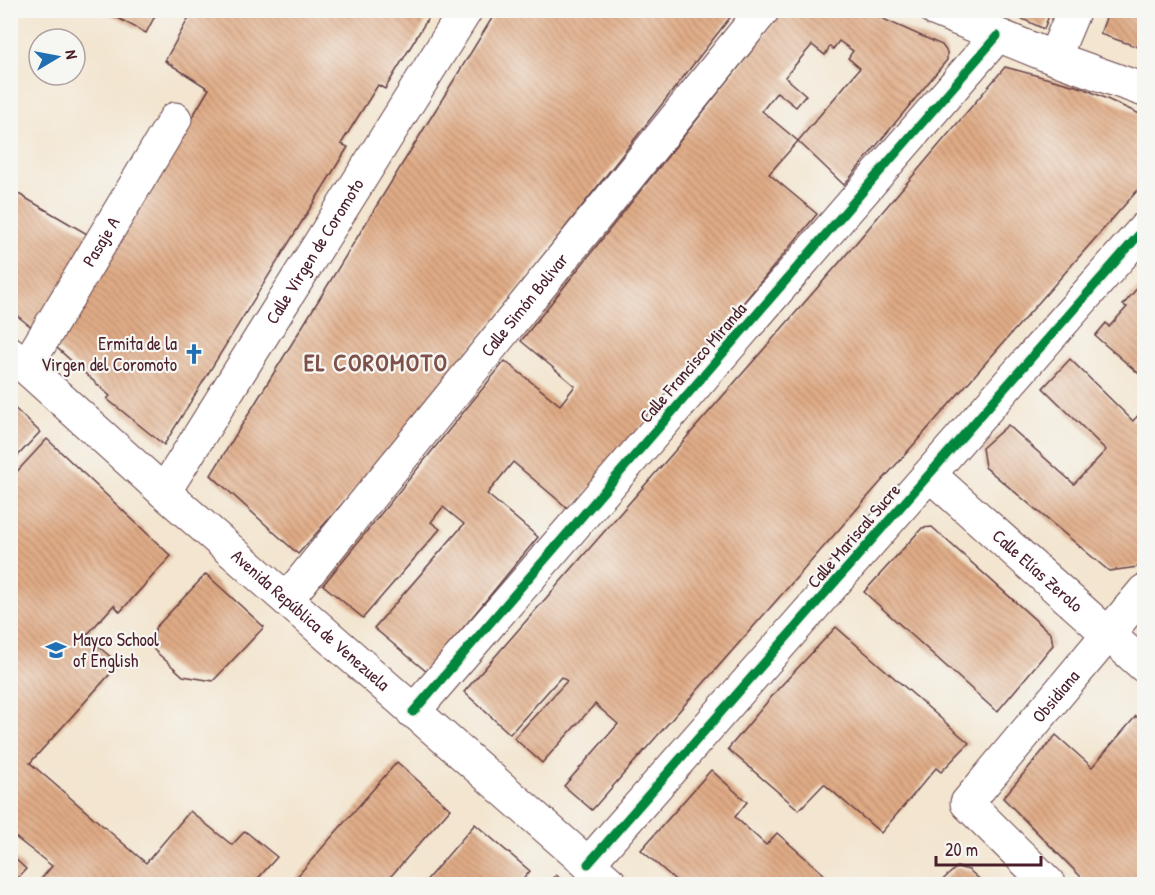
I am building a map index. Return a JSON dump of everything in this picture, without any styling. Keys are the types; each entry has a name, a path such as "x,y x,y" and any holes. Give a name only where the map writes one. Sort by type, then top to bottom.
{"street":[{"name":"Calle Virgen de Coromoto","path":"164,492 466,10"},
{"name":"Calle Simón Bolivar","path":"287,599 763,10"},
{"path":"936,10 1054,58 1144,90"},
{"path":"1054,58 1074,10"},
{"name":"Calle Francisco Miranda","path":"413,712 998,36"},
{"name":"Pasaje A","path":"18,360 175,119"},
{"name":"Calle Mariscal Sucre","path":"599,874 930,475 1144,229"},
{"name":"Avenida República de Venezuela","path":"18,360 164,492 599,874"},
{"name":"Calle Elías Zerolo","path":"930,475 1144,666"},
{"name":"Obsidiana","path":"1049,885 968,803 1144,591"}],"building":[{"path":"110,10 158,10 146,33 108,13"},
{"path":"193,10 433,10 385,89 378,85 341,144 348,147 164,445 107,399 110,396 55,346 209,89 165,61"},
{"path":"497,10 736,10 396,443 298,554 211,475"},
{"path":"784,10 863,10 942,45 947,52 947,60 844,185 798,141 769,174 817,214 571,511 513,462 487,494 538,537 427,672 374,628 464,524 443,507 431,522 440,529 363,618 323,585 505,361 560,405 575,386 521,341","holes":["839,41 853,51 848,58 860,68 798,141 762,111 777,92 796,107 806,95 785,77 812,45 825,55 830,46 833,49"]},
{"path":"1003,10 1051,10 1044,29"},
{"path":"1109,10 1144,10 1144,49 1100,34"},
{"path":"1005,67 1083,88 1144,116 1144,183 592,810 564,786 618,724 595,704 542,763 514,738 567,681 561,677 510,734 464,692 839,263"},
{"path":"10,189 94,238 35,330 10,310"},
{"path":"1144,280 1144,378 1095,336 1106,323 1109,327 1127,307 1123,305"},
{"path":"1070,359 1133,421 1144,409 1144,559 1138,567 1109,571 985,467 982,448 1008,425 1074,484 1106,450 1043,388"},
{"path":"10,404 40,432 10,464"},
{"path":"47,439 171,556 120,612 114,605 86,636 119,664 30,763 146,863 190,811 232,845 245,831 277,857 253,884 37,884 52,866 10,833 10,479"},
{"path":"932,527 1051,634 1053,645 997,712 864,592 922,528"},
{"path":"206,574 264,627 213,681 183,676 154,650 155,628"},
{"path":"836,627 969,743 941,772 936,768 881,833 824,784 799,810 728,749 778,689"},
{"path":"1136,716 1144,723 1144,884 1088,884 1003,798 1056,735 1092,767"},
{"path":"397,762 450,809 384,884 300,884 294,880"},
{"path":"711,770 747,802 735,817 766,845 777,833 835,884 680,884 641,850"},
{"path":"475,824 530,871 519,884 423,884"},
{"path":"10,854 26,869 12,884 10,884"},
{"path":"957,867 969,870 985,884 938,884"},
{"path":"556,875 567,884 549,884"}],"cycle path":[{"path":"413,712 997,36"},
{"path":"588,864 1144,229"}],"place":[{"name":"Ermita de la Virgen del Coromoto","path":"194,354"},
{"name":"Mayco School of English","path":"56,650"}],"district":[{"name":"EL COROMOTO","path":"376,363"}]}
